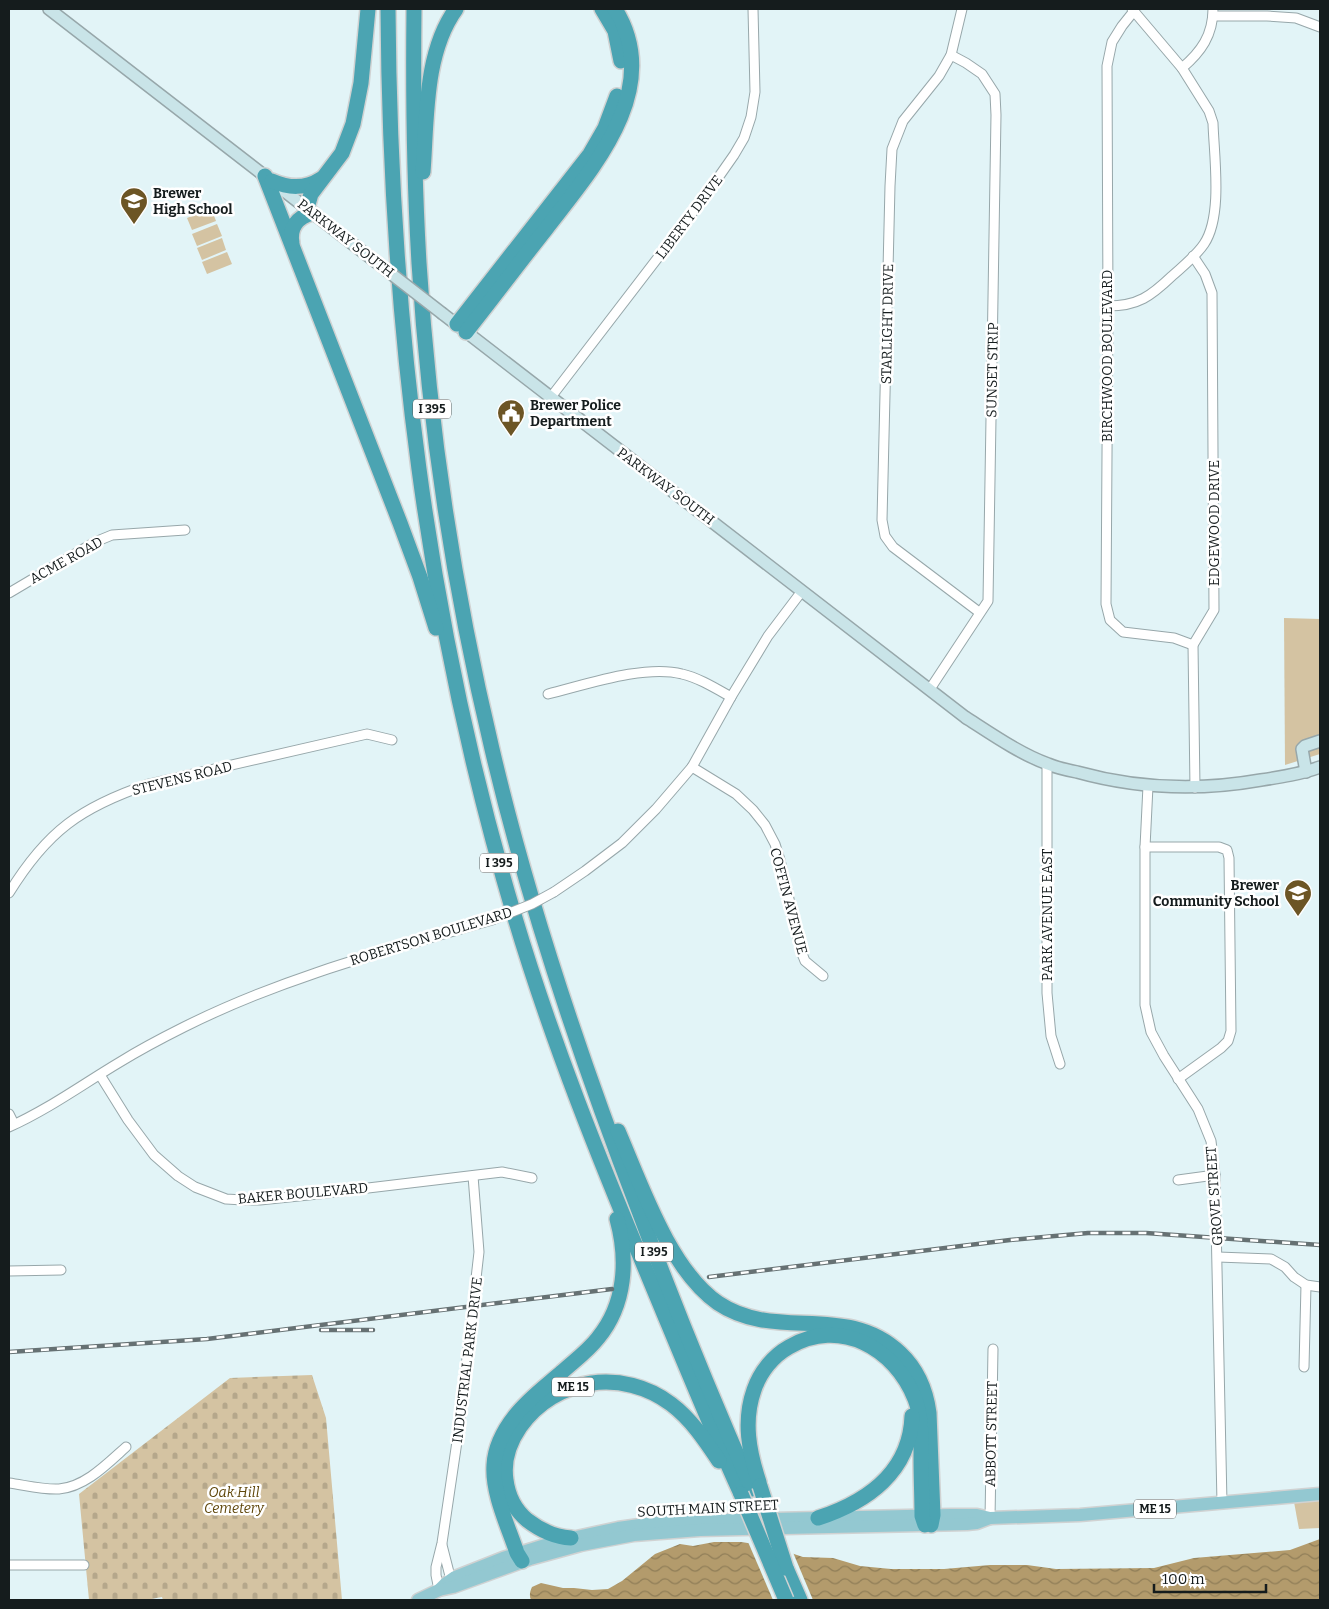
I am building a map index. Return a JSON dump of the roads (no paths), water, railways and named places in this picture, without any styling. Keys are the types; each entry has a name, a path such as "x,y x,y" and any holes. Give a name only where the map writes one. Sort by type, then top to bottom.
{"highway":[{"path":"293,245 292,231 295,224 309,210 309,198 338,159 356,117 368,9"},
{"name":"I 395","path":"388,9 393,203 400,309 409,397 434,573 471,754 501,870 531,971 594,1145 751,1490"},
{"name":"I 395","path":"414,9 414,136 419,264 427,363 440,472 453,554 486,724 512,830 566,1010 647,1234 751,1490 786,1600"},
{"path":"419,264 425,143 431,79 435,56 441,38 448,21 456,9"},
{"path":"462,328 590,154 605,128 618,89 621,64 617,37 602,9"},
{"path":"462,328 591,171 615,131 627,97 631,64 626,31 615,9"},
{"path":"268,179 289,186 307,186 318,181 326,174"},
{"path":"268,179 420,577 471,754"},
{"path":"566,1010 662,1229 680,1260 700,1286 711,1297 738,1314 780,1322 841,1325 863,1330 890,1345 913,1368 924,1389 929,1413 928,1520"},
{"path":"523,1556 499,1498 495,1479 495,1460 500,1440 510,1423 524,1406 598,1339 614,1313 622,1286 624,1262 621,1238 594,1145"},
{"name":"ME 15","path":"751,1490 748,1412 754,1388 760,1375 782,1351 799,1342 829,1335 847,1337 866,1344 885,1356 904,1378 914,1398 919,1414 928,1520"},
{"path":"818,1518 845,1508 867,1496 884,1482 899,1462 908,1442 912,1418 912,1402 904,1378"},
{"name":"ME 15","path":"572,1538 555,1535 534,1525 517,1510 510,1496 505,1474 507,1453 515,1434 526,1418 541,1404 563,1391 582,1384 603,1381 634,1385 651,1392 672,1405 751,1490 800,1600"},
{"path":"510,1496 523,1556"}],"main road":[{"name":"PARKWAY SOUTH","path":"49,9 965,717 996,737 1047,764 1105,780 1148,786 1195,788 1232,785 1320,768"},
{"path":"1306,772 1302,749 1305,746 1320,742"},
{"name":"SOUTH MAIN STREET","path":"523,1556 572,1538 618,1528 674,1522 818,1518 928,1520 973,1524 990,1518 1080,1515 1320,1494"},
{"name":"SOUTH MAIN STREET","path":"418,1600 439,1590 444,1584 452,1583 471,1570 523,1556 607,1540 661,1532 928,1520"}],"street":[{"name":"LIBERTY DRIVE","path":"551,397 706,195 744,138 751,117 755,92 753,9"},
{"name":"STARLIGHT DRIVE","path":"962,9 951,55 939,76 903,121 892,149 882,520 885,536 894,548 979,612"},
{"path":"1108,306 1126,306 1141,300 1160,288 1205,243 1213,224 1216,204 1213,123 1209,110 1182,68 1133,10"},
{"name":"BIRCHWOOD BOULEVARD","path":"1133,10 1112,42 1107,66 1106,604 1110,620 1123,632 1174,638 1193,645"},
{"path":"1182,68 1194,58 1206,40 1212,12 1296,18 1320,27"},
{"name":"SUNSET STRIP","path":"930,689 988,601 995,94 982,74 966,62 951,55"},
{"name":"EDGEWOOD DRIVE","path":"1193,256 1205,274 1212,294 1214,610 1193,645"},
{"name":"ACME ROAD","path":"9,593 95,542 112,535 185,530"},
{"name":"ROBERTSON BOULEVARD","path":"11,1125 46,1109 134,1054 225,1007 275,986 344,963 492,920 532,904 586,871 622,843 692,766 768,636 802,591"},
{"path":"1193,645 1195,788"},
{"path":"548,694 637,673 655,671 682,674 697,679 731,697"},
{"name":"STEVENS ROAD","path":"9,893 23,870 53,836 72,820 88,810 123,793 149,784 367,734 392,740"},
{"name":"PARK AVENUE EAST","path":"1047,764 1048,993 1051,1036 1060,1064"},
{"name":"COFFIN AVENUE","path":"692,766 736,794 753,810 764,825 775,844 780,860 801,951 805,961 823,976"},
{"name":"GROVE STREET","path":"1148,786 1145,847 1145,1005 1151,1032 1198,1109 1211,1141 1215,1176 1222,1503"},
{"path":"1145,847 1219,847 1227,850 1230,858 1231,1031 1228,1041 1221,1048 1178,1079"},
{"name":"BAKER BOULEVARD","path":"100,1075 128,1120 154,1155 178,1176 195,1187 226,1199 279,1198 502,1172 532,1178"},
{"path":"9,1114 11,1125"},
{"name":"INDUSTRIAL PARK DRIVE","path":"439,1590 436,1572 460,1419 479,1252 473,1176"},
{"path":"1178,1180 1215,1176"},
{"path":"1218,1257 1271,1259 1285,1267 1294,1277 1306,1284 1320,1287"},
{"path":"9,1271 61,1270"},
{"path":"1304,1367 1306,1284"},
{"name":"ABBOTT STREET","path":"990,1518 993,1349"},
{"path":"9,1483 58,1489 75,1486 100,1470 126,1447"},
{"name":"INDUSTRIAL PARK DRIVE","path":"442,1543 452,1583"},
{"path":"9,1565 84,1565"}],"water":[{"path":"1320,1539 1320,1600 531,1600 530,1595 532,1587 541,1583 563,1588 608,1589 622,1581 655,1554 680,1544 693,1546 714,1542 741,1542 773,1547 803,1557 833,1558 860,1566 891,1569 944,1569 990,1565 1027,1565 1056,1569 1154,1568 1194,1558 1290,1550"}],"railway":[{"path":"709,1277 1010,1240 1088,1233 1146,1233 1320,1245"},
{"path":"9,1352 207,1339 612,1289"},
{"path":"321,1330 373,1330"}],"place":[{"name":"Brewer High School","path":"134,225"},
{"name":"Brewer Police Department","path":"511,437"},
{"name":"Brewer Community School","path":"1298,917"}],"park label":[{"name":"Oak Hill Cemetery","path":"234,1500"}]}
